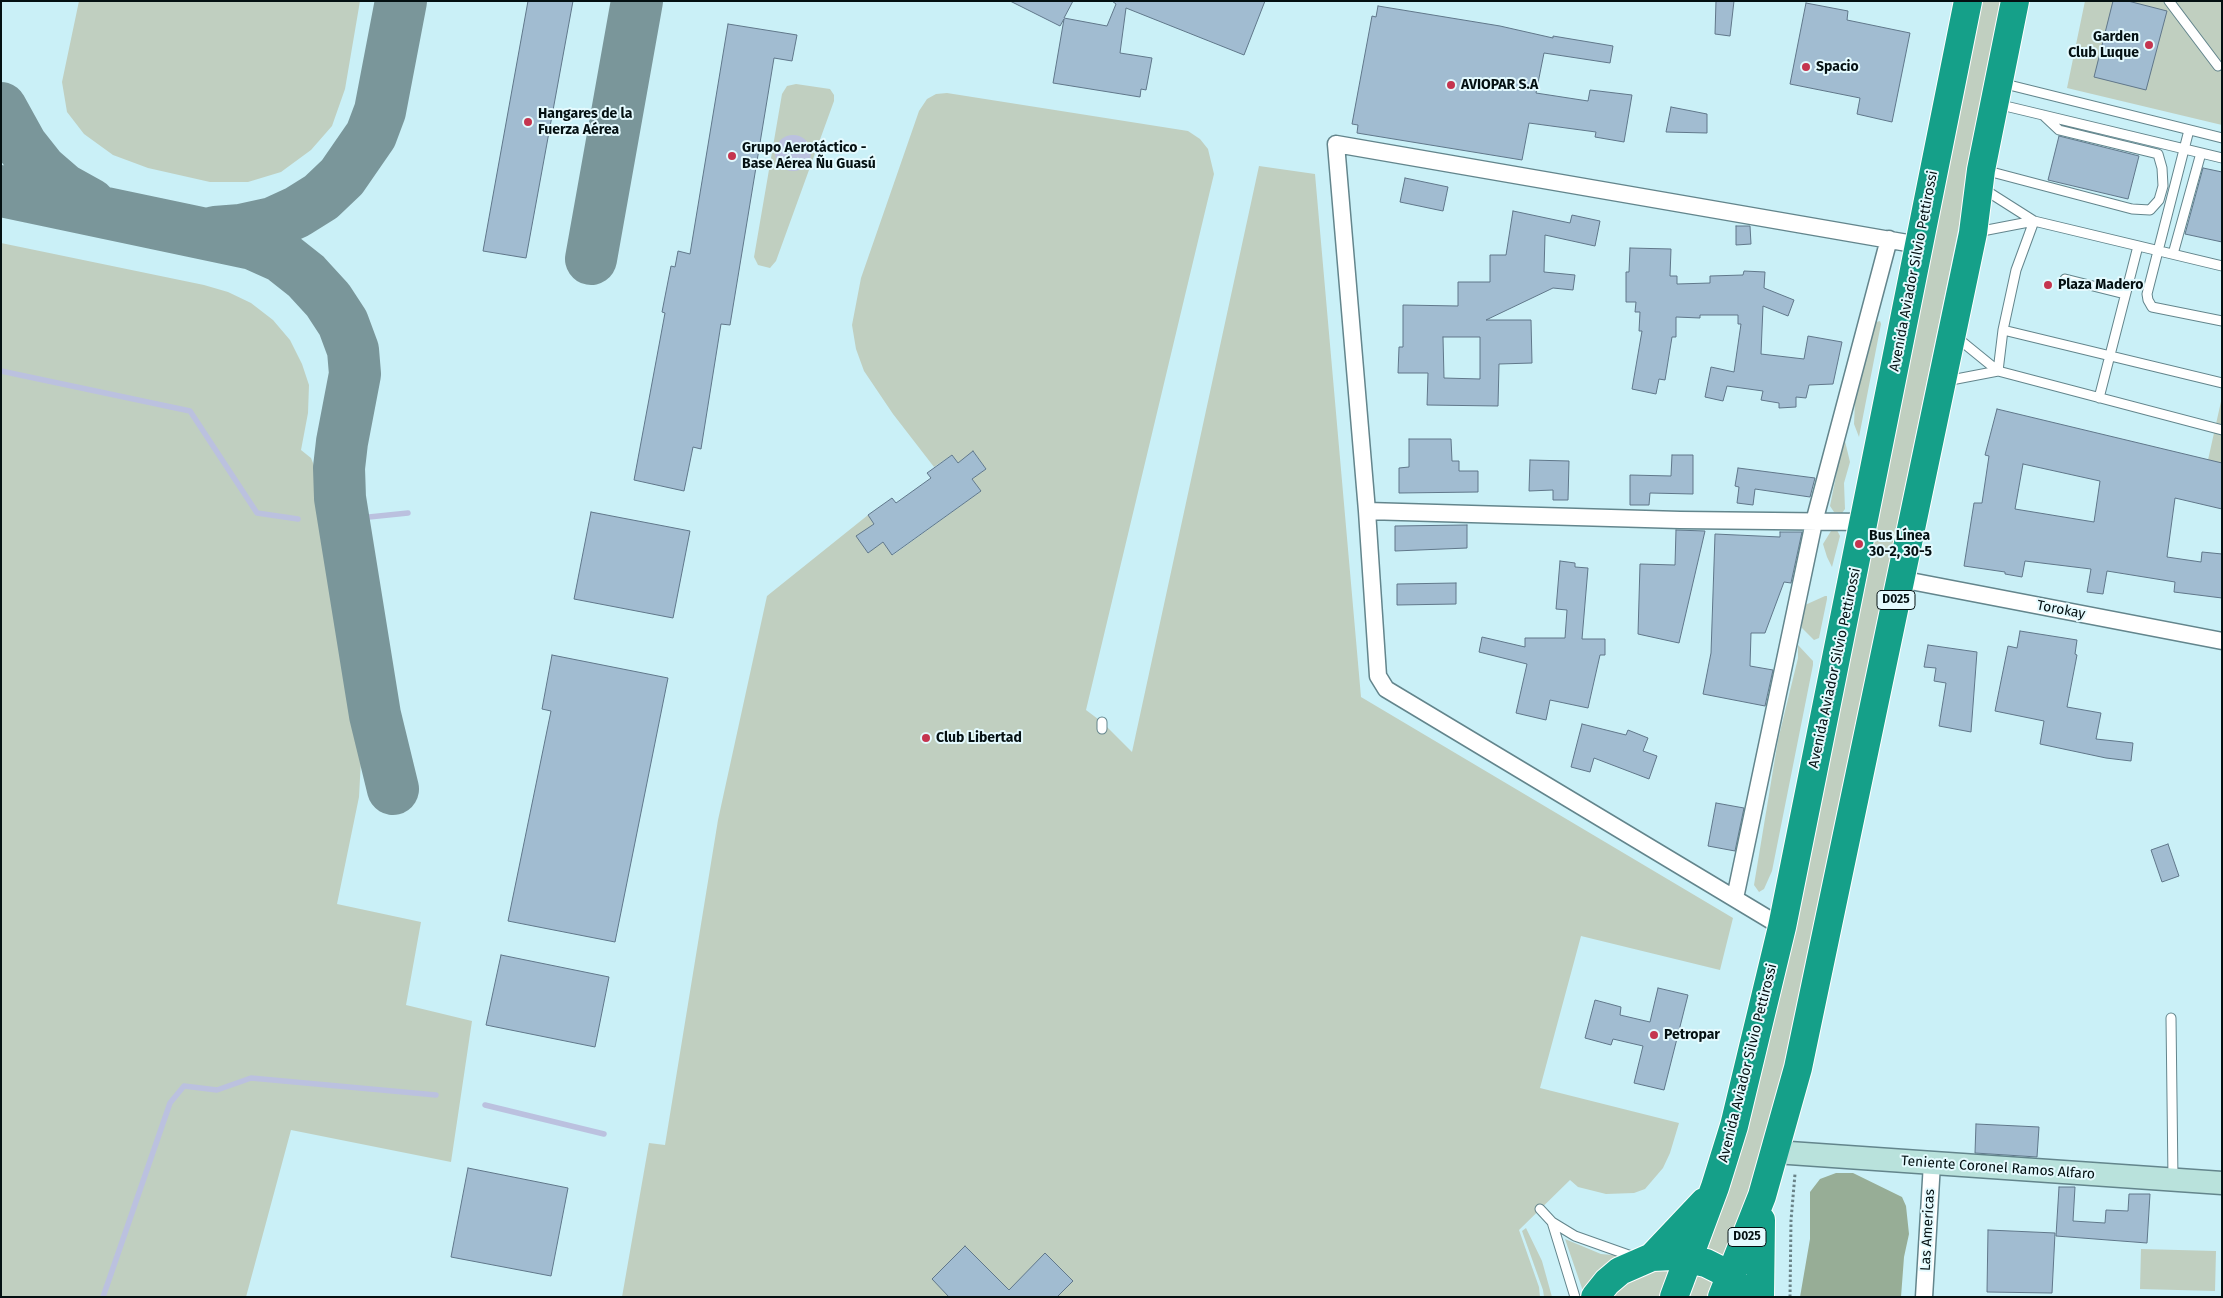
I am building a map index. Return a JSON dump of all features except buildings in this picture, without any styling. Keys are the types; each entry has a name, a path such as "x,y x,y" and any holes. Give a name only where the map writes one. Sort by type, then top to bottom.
{"highway":[{"name":"Avenida Aviador Silvio Pettirossi","path":"1674,1297 1690,1259 1715,1187 1748,1075 1782,927 1865,522 1968,1"},
{"name":"D025","path":"1733,1291 1762,1196 1786,1153 1798,1068 1973,233 1980,178 2015,1"},
{"path":"1648,1259 1686,1223 1715,1187"},
{"path":"1760,1297 1762,1196"},
{"path":"1595,1297 1607,1282 1620,1271 1648,1259 1672,1256 1706,1263 1733,1291"}],"street":[{"path":"1782,927 1386,689 1378,676 1367,511 1336,144 1919,245"},
{"path":"1735,898 1814,522 1889,240"},
{"path":"1367,511 1865,522"},
{"name":"Torokay","path":"1900,579 2222,641"},
{"name":"Teniente Coronel Ramos Alfaro","path":"1786,1153 2222,1183"},
{"name":"Las Americas","path":"1924,1297 1932,1163"}],"lane":[{"path":"2168,1 2218,66"},
{"path":"1996,92 2043,115 2222,158"},
{"path":"1996,92 2222,138"},
{"path":"1980,178 2132,209 2150,210 2159,200 2163,186 2162,168 2158,154 2059,130 2043,115"},
{"path":"2189,130 2147,294 2152,307 2222,321"},
{"path":"2173,254 2201,153"},
{"path":"1980,178 2034,221"},
{"path":"1998,371 2003,330 2016,270 2034,221"},
{"path":"1973,233 2034,221 2222,266"},
{"path":"2099,398 2138,246"},
{"path":"2065,279 2125,294"},
{"path":"2003,330 2222,382"},
{"path":"1951,332 1998,371 2222,430"},
{"path":"1942,382 1998,371"},
{"path":"2170,1018 2173,1180"},
{"path":"1540,1209 1552,1222 1600,1246 1648,1259"},
{"path":"1552,1222 1575,1297"}],"path":[{"path":"1786,1153 1791,1220 1790,1297"}],"green space":[{"path":"79,1 360,1 345,89 332,126 311,150 281,172 248,182 210,182 148,168 113,155 84,134 67,112 62,82"},
{"path":"1979,1 2004,1 1783,1076 1765,1142 1725,1258 1706,1249"},
{"name":"Garden Club Luque","path":"2085,1 2222,1 2222,125 2067,88"},
{"path":"796,84 830,89 834,95 834,101 776,261 770,268 758,265 754,257 782,94 787,86"},
{"name":"Club Libertad","path":"947,93 1188,131 1200,139 1208,149 1214,174 1086,710 1102,722 1132,752 1259,166 1315,174 1361,697 1733,918 1720,970 1581,936 1540,1088 1679,1123 1670,1153 1663,1168 1645,1189 1634,1193 1606,1194 1578,1187 1570,1180 1519,1230 1539,1287 1540,1297 622,1297 649,1143 665,1145 718,820 767,596 868,515 874,524 857,536 868,553 883,542 893,555 981,491 972,479 986,469 974,452 958,463 952,455 934,467 893,414 864,371 856,349 852,325 861,278 919,111 927,99 936,94"},
{"path":"1,243 204,285 228,292 251,303 273,320 290,340 302,364 309,385 308,413 301,450 311,458 315,468 361,760 359,797 337,904 421,922 406,1005 472,1021 451,1162 291,1130 246,1297 1,1297"},
{"path":"1880,321 1881,324 1859,437 1854,424 1855,402 1876,322"},
{"path":"2222,397 2222,500 2200,496"},
{"path":"1844,437 1850,462 1844,483 1845,509 1842,513 1834,512 1830,506 1837,471 1837,461"},
{"path":"1837,530 1840,536 1832,567 1823,544 1831,531"},
{"path":"1827,596 1827,599 1819,638 1814,640 1802,628 1801,622 1805,605"},
{"path":"1798,645 1813,661 1813,665 1772,871 1764,889 1759,892 1754,885 1778,740 1798,658"},
{"path":"1836,1173 1853,1173 1902,1197 1906,1206 1909,1234 1904,1257 1901,1297 1800,1297 1810,1239 1810,1192 1820,1179"},
{"path":"1526,1228 1542,1261 1552,1297 1544,1297 1522,1231"},
{"path":"1565,1239 1601,1254 1625,1256 1584,1294"},
{"path":"2141,1249 2216,1251 2215,1291 2140,1289"},
{"path":"1656,1268 1672,1270 1659,1297 1608,1297 1623,1284"},
{"path":"1695,1271 1716,1280 1708,1297 1683,1297"}],"water":[{"path":"793,135 800,136 806,140 810,146 810,160 806,166 800,170 793,171 786,170 780,166 776,160 775,153 776,146 780,140 786,136"}],"waterway":[{"path":"1,371 190,411 257,513 298,519"},
{"path":"369,517 408,513"},
{"path":"103,1297 170,1103 184,1086 217,1090 251,1078 436,1095"},
{"path":"485,1105 604,1134"}],"taxiway":[{"path":"215,232 241,230 273,223 297,212 321,197 342,177 371,135 380,111 401,1"},
{"path":"591,259 637,1"},
{"path":"1,108 22,146 41,170 63,189 90,204"},
{"path":"1,191 253,244 282,257 306,276 328,300 343,323 353,350 355,374 342,442 339,468 340,498 375,715 393,789"}],"place":[{"name":"Garden Club Luque","path":"2149,45"},
{"name":"Spacio","path":"1806,67"},
{"name":"AVIOPAR S.A","path":"1451,85"},
{"name":"Hangares de la Fuerza Aérea","path":"528,122"},
{"name":"Grupo Aerotáctico - Base Aérea Ñu Guasú","path":"732,156"},
{"name":"Plaza Madero","path":"2048,285"},
{"name":"Bus Línea 30-2, 30-5","path":"1859,544"},
{"name":"Club Libertad","path":"926,738"},
{"name":"Petropar","path":"1654,1035"}]}
